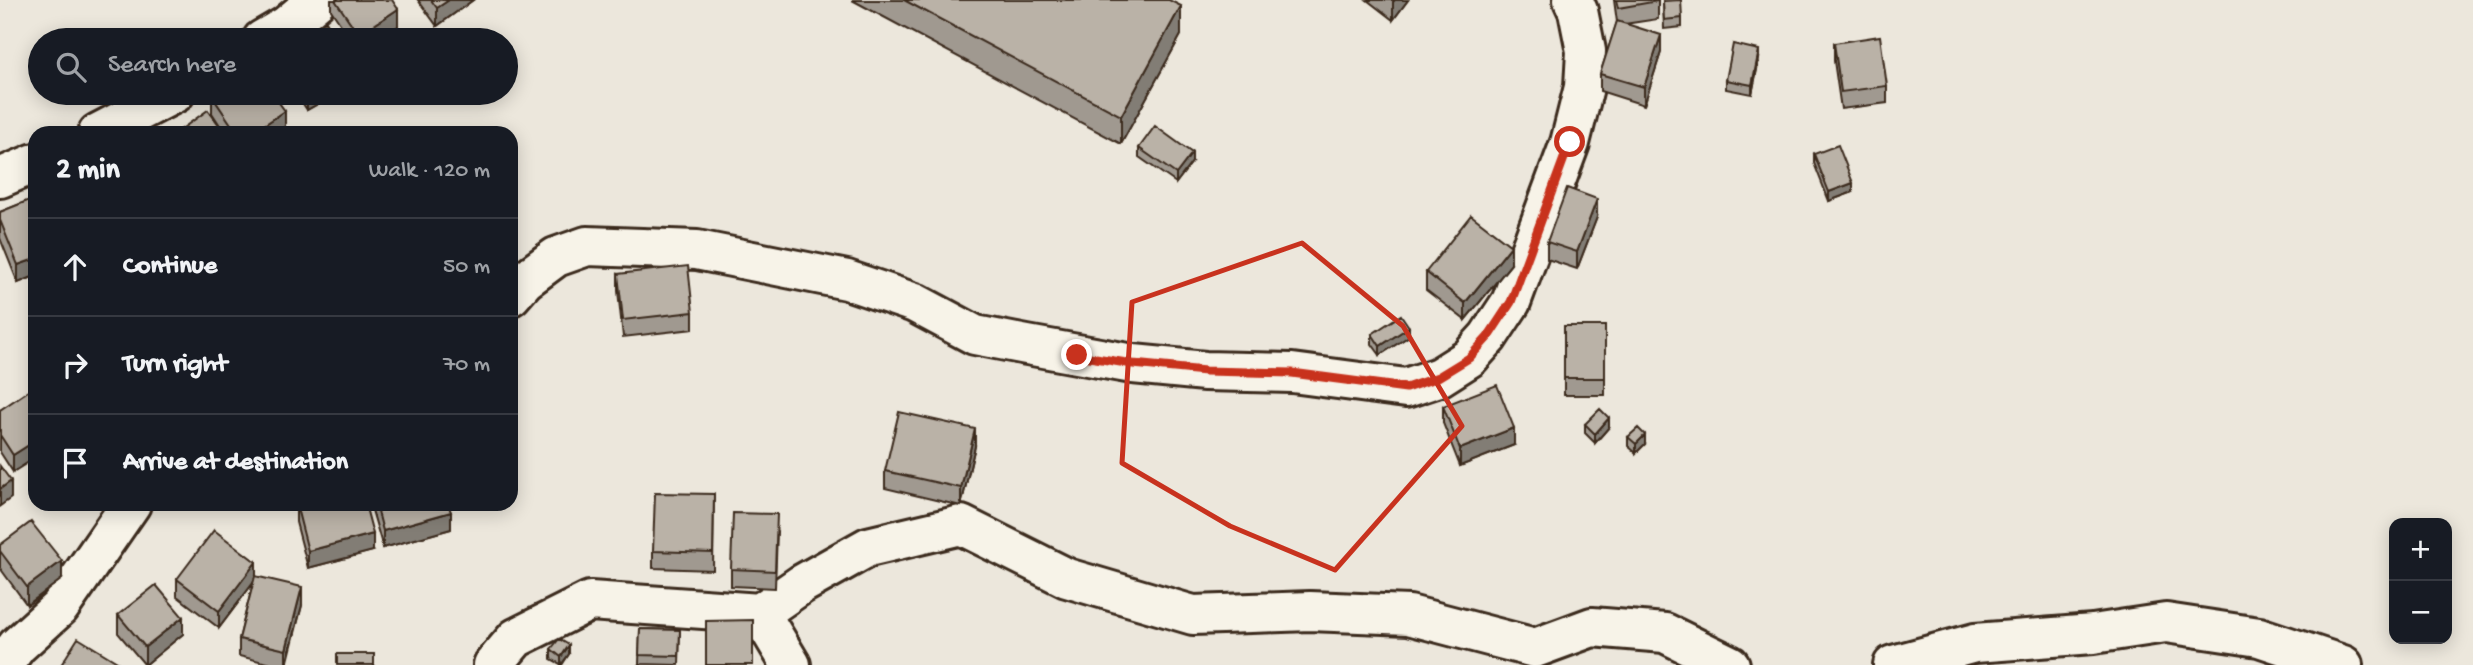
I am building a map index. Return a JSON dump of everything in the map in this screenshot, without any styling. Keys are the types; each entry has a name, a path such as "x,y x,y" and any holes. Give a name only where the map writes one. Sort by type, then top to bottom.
{"main road":[{"path":"283,28 317,0"},
{"path":"518,288 525,279 556,257 587,246 697,250 848,279 915,303 975,335 1133,364 1205,371 1292,373 1406,388 1438,377 1469,358 1488,337 1511,302 1570,142 1584,87 1586,51 1578,11 1573,0"},
{"path":"111,126 152,105"},
{"path":"0,178 28,166"},
{"path":"3,665 17,646 60,607 126,511"},
{"path":"493,665 516,638 590,601 760,613 802,584 868,547 961,525 1067,578 1193,615 1310,611 1409,615 1535,648 1592,627 1665,633 1730,665"},
{"path":"760,613 791,665"},
{"path":"1893,665 1975,643 2093,634 2166,623 2259,637 2343,665"}],"highlighted area":[{"path":"1302,243 1403,326 1462,426 1335,570 1230,526 1122,463 1132,302"}],"building":[{"path":"335,0 392,0 398,9 370,28 354,28"},
{"path":"431,0 449,0 437,8"},
{"path":"904,0 1169,0 1181,6 1121,116"},
{"path":"1616,0 1658,0 1658,1 1618,8"},
{"path":"1681,0 1682,18 1664,20 1663,1"},
{"path":"326,21 330,28 314,28"},
{"path":"1617,21 1661,35 1644,87 1600,74"},
{"path":"1880,36 1887,86 1841,92 1834,43"},
{"path":"1733,44 1759,50 1752,85 1726,80"},
{"path":"218,105 281,105 285,111 262,126 232,126"},
{"path":"208,110 220,126 186,126"},
{"path":"1155,126 1192,153 1176,174 1139,148"},
{"path":"1838,145 1853,183 1829,192 1814,154"},
{"path":"1567,188 1597,199 1577,252 1547,242"},
{"path":"28,201 28,261 18,265 0,220 0,212"},
{"path":"1471,215 1511,246 1465,303 1426,272"},
{"path":"688,266 693,312 623,320 618,274"},
{"path":"1401,315 1409,327 1380,346 1372,334"},
{"path":"1564,326 1605,326 1605,378 1564,378"},
{"path":"1497,385 1514,428 1460,449 1443,406"},
{"path":"28,391 28,445 13,455 0,435 0,410"},
{"path":"1600,409 1609,418 1595,434 1585,424"},
{"path":"899,412 975,429 961,488 885,471"},
{"path":"1638,428 1645,435 1636,444 1628,437"},
{"path":"0,466 11,481 0,489"},
{"path":"655,493 714,494 713,553 653,551"},
{"path":"298,511 367,511 373,534 308,551"},
{"path":"378,511 451,512 383,531"},
{"path":"733,513 777,514 775,571 731,569"},
{"path":"31,522 62,561 27,587 0,551 0,545"},
{"path":"214,530 256,562 219,611 177,579"},
{"path":"255,576 302,587 286,650 239,639"},
{"path":"156,585 183,617 145,647 118,615"},
{"path":"753,620 753,665 706,665 706,621"},
{"path":"640,629 680,630 679,656 639,655"},
{"path":"78,638 122,665 61,665"},
{"path":"559,639 569,645 561,657 551,649"},
{"path":"337,654 374,654 374,665 337,665"}],"route":[{"path":"1077,355 1205,371 1292,373 1406,388 1438,377 1469,358 1488,337 1511,302 1570,142"}]}
